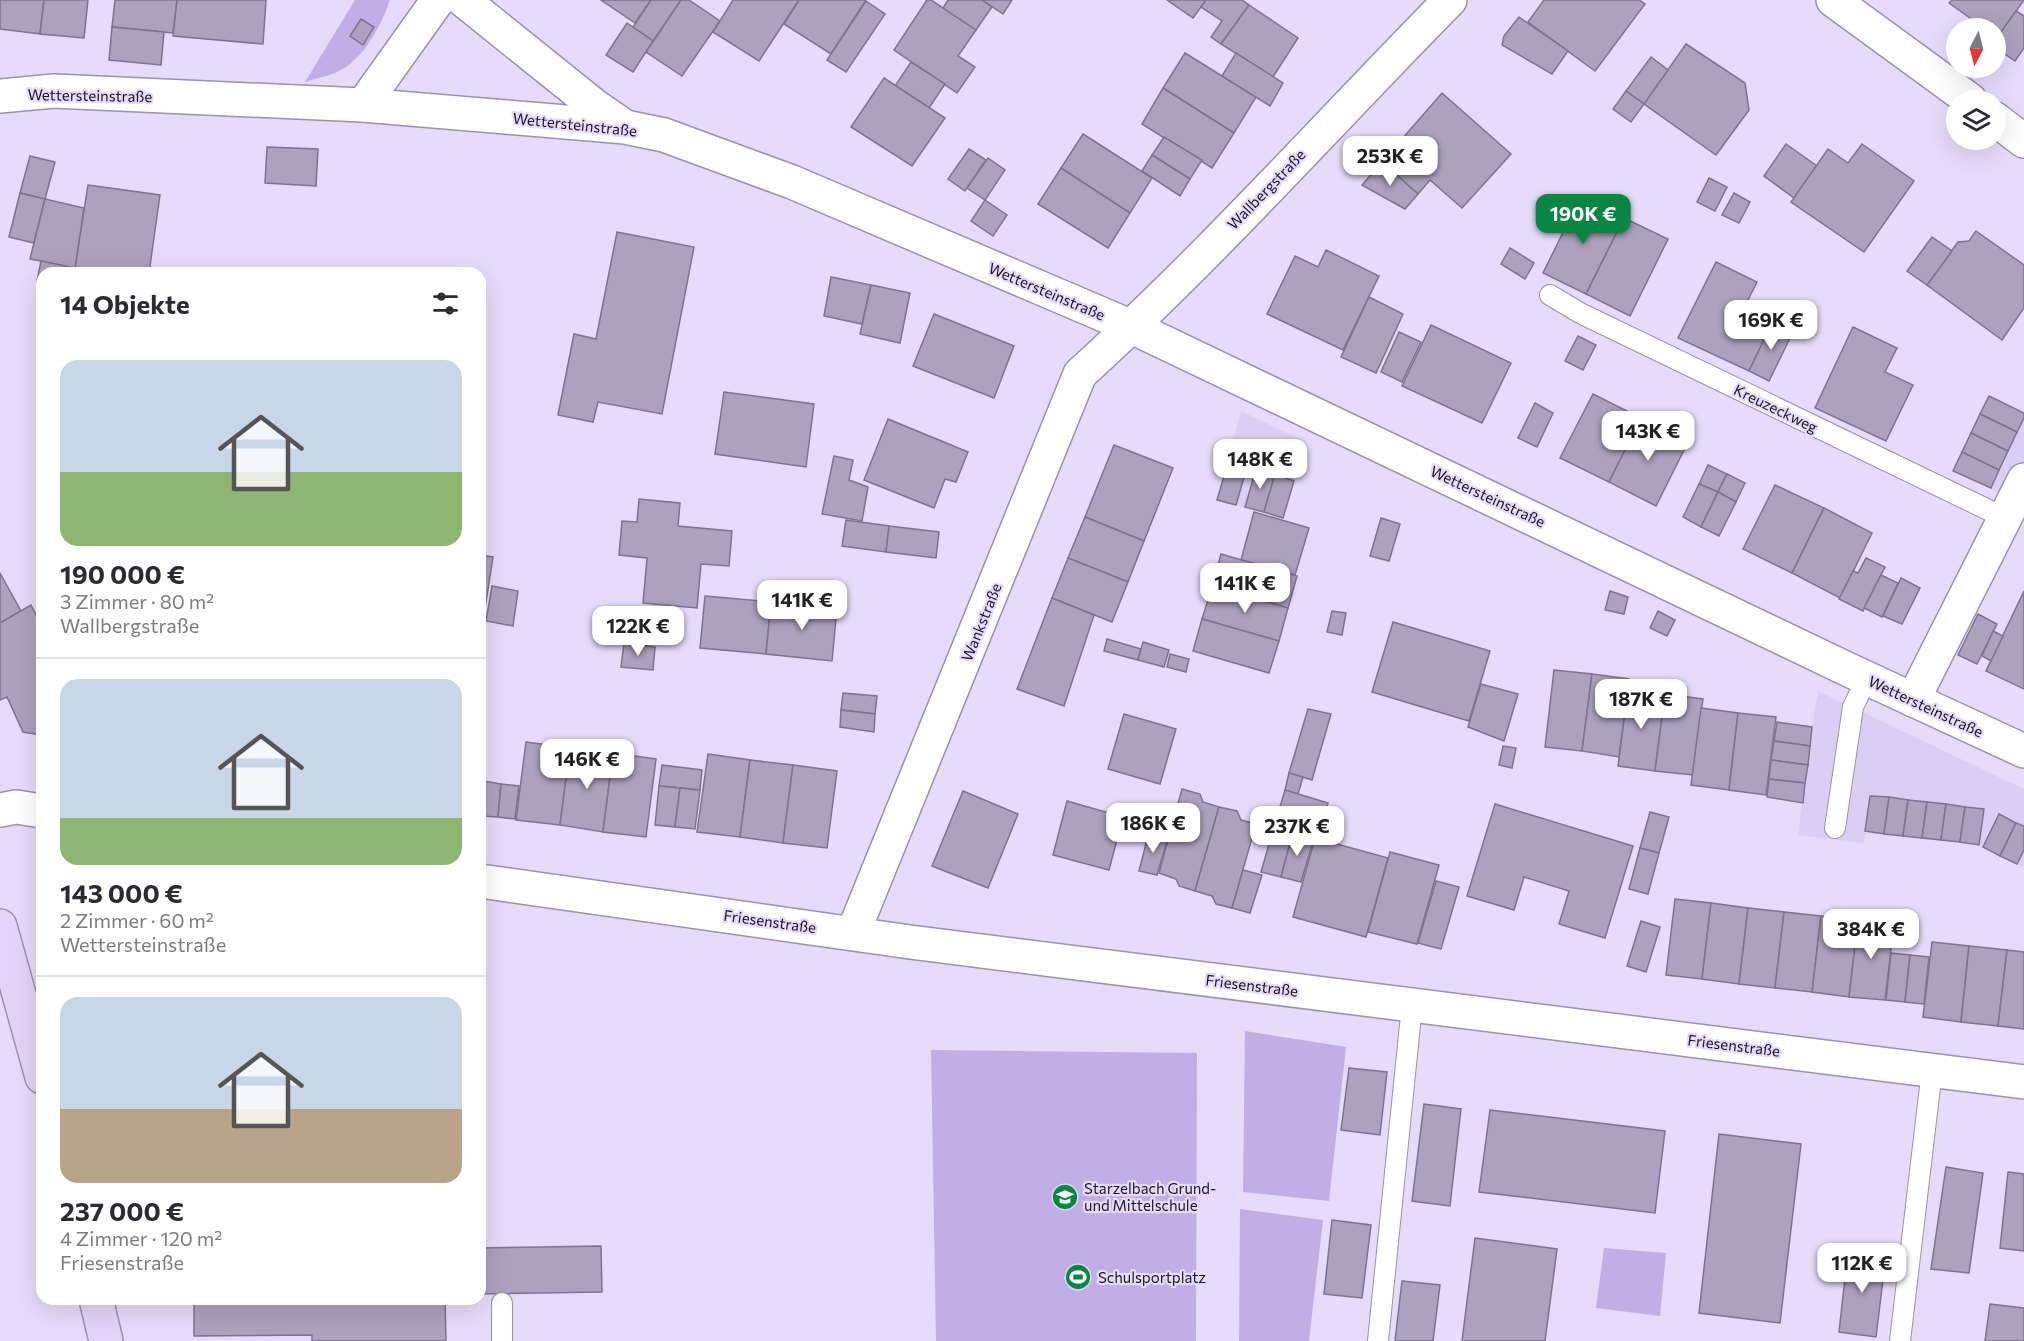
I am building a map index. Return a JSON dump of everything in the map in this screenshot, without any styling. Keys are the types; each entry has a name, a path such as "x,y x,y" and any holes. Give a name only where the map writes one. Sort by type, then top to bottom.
{"main road":[{"path":"0,926 36,1055"},
{"path":"97,1305 106,1341"}],"street":[{"path":"363,105 438,0"},
{"path":"463,0 595,106 625,127"},
{"name":"Wallbergstraße","path":"1132,327 1450,0"},
{"path":"1833,0 1956,90"},
{"name":"Wettersteinstraße","path":"0,96 54,91 363,105 625,127 664,135 792,182 1132,327 2024,751"},
{"path":"2006,127 2024,141"},
{"name":"Wankstraße","path":"853,933 1080,374 1132,327"},
{"path":"1914,700 2024,480"},
{"path":"0,810 16,807 36,810"},
{"name":"Friesenstraße","path":"486,881 853,933 2024,1082"}],"lane":[{"name":"Kreuzeckweg","path":"1550,295 1590,318 2005,518"},
{"path":"1836,828 1853,707 1867,678"},
{"path":"1378,1341 1412,1005"},
{"path":"1900,1341 1932,1070"},
{"path":"502,1303 502,1341"}],"shaded area":[{"path":"355,0 390,0 373,37 354,61 336,72 305,82"},
{"path":"1989,396 2024,413 2024,480 2013,500 1953,471"},
{"path":"1241,411 1306,442 1283,518 1217,500"},
{"path":"1818,691 2024,789 2024,867 1979,845 1866,831 1864,843 1798,835 1802,803 1767,797 1777,722 1812,727"},
{"path":"1245,1031 1346,1047 1329,1201 1243,1192"},
{"name":"Starzelbach Grund- und Mittelschule","path":"931,1050 1197,1053 1196,1341 936,1341"},
{"path":"1240,1209 1323,1220 1309,1341 1239,1341"},
{"path":"1604,1248 1666,1253 1660,1316 1596,1308"}],"building":[{"path":"0,0 44,0 40,34 0,29"},
{"path":"44,0 88,0 84,38 40,34"},
{"path":"115,0 177,0 173,33 112,27"},
{"path":"177,0 266,0 263,44 173,36"},
{"path":"601,0 651,0 635,23"},
{"path":"651,0 681,0 653,41 633,27"},
{"path":"681,0 689,0 720,21 682,76 646,52"},
{"path":"733,0 799,0 759,61 713,32"},
{"path":"799,0 866,0 831,54 784,24"},
{"path":"927,0 931,0 976,30 958,56 975,67 957,93 894,50"},
{"path":"948,0 982,0 992,7 976,30 943,8"},
{"path":"982,0 1012,0 1003,14"},
{"path":"1167,0 1206,0 1193,18"},
{"path":"1206,0 1242,0 1249,5 1221,44 1211,37 1222,21 1201,7"},
{"path":"1544,0 1639,0 1645,4 1595,71 1528,22"},
{"path":"1952,0 2024,0 2006,25 2006,18 1970,18 1949,3"},
{"path":"866,1 885,14 846,72 827,60"},
{"path":"1249,5 1298,38 1273,77 1221,44"},
{"path":"2016,11 2024,16 2024,48 2015,61 2006,55 2006,25"},
{"path":"1519,17 1568,51 1552,74 1502,45 1504,36"},
{"path":"361,19 374,27 363,45 350,36"},
{"path":"627,23 653,41 633,72 606,55"},
{"path":"112,27 164,32 161,65 109,60"},
{"path":"1686,44 1745,83 1749,110 1716,155 1644,104"},
{"path":"1185,53 1256,97 1234,133 1163,88"},
{"path":"1236,53 1283,83 1270,106 1222,76"},
{"path":"1651,57 1668,70 1644,104 1626,91"},
{"path":"911,62 945,84 929,108 895,86"},
{"path":"884,78 945,118 912,166 851,127"},
{"path":"1163,88 1234,133 1212,168 1142,124"},
{"path":"1626,91 1644,104 1631,122 1613,109"},
{"path":"1442,93 1511,154 1462,208 1430,180 1418,194 1382,162"},
{"path":"1083,134 1152,178 1130,213 1061,168"},
{"path":"1164,137 1202,160 1190,179 1152,155"},
{"path":"1786,144 1817,166 1794,198 1764,176"},
{"path":"1862,144 1914,181 1864,252 1791,202 1828,149 1848,163"},
{"path":"267,147 318,149 316,186 265,183"},
{"path":"969,149 986,160 965,191 948,179"},
{"path":"1152,155 1190,179 1180,196 1142,171"},
{"path":"30,156 55,162 45,199 20,193"},
{"path":"988,158 1005,170 985,200 967,188"},
{"path":"1382,162 1418,194 1405,209 1362,185"},
{"path":"1061,168 1130,213 1108,248 1038,204"},
{"path":"1709,178 1727,187 1715,211 1697,202"},
{"path":"88,185 160,195 150,267 75,267"},
{"path":"20,193 45,199 34,243 9,237"},
{"path":"1734,193 1750,202 1739,223 1722,215"},
{"path":"1581,196 1624,218 1586,294 1543,273"},
{"path":"45,199 84,208 75,267 30,259"},
{"path":"985,200 1007,215 993,236 971,221"},
{"path":"1624,218 1668,239 1630,316 1586,294"},
{"path":"1976,231 2024,265 2024,308 2002,340 1927,285 1958,242 1969,241"},
{"path":"617,232 694,247 662,414 598,402 593,422 558,415 574,334 596,339"},
{"path":"1932,237 1952,251 1927,285 1907,271"},
{"path":"1510,248 1534,263 1525,279 1501,264"},
{"path":"1326,250 1379,276 1343,350 1267,314 1295,256 1318,267"},
{"path":"41,261 70,267 40,267"},
{"path":"1716,262 1757,282 1746,304 1775,318 1749,371 1678,338"},
{"path":"831,277 871,285 862,324 824,316"},
{"path":"871,285 910,293 900,343 860,334"},
{"path":"1369,297 1403,314 1376,373 1341,357"},
{"path":"934,314 1014,346 994,398 913,366"},
{"path":"1773,321 1794,330 1769,381 1749,371"},
{"path":"1431,325 1511,363 1482,423 1402,386"},
{"path":"1853,327 1897,348 1885,372 1913,385 1886,441 1815,408"},
{"path":"1399,332 1421,342 1402,382 1381,372"},
{"path":"1578,336 1596,345 1583,370 1565,361"},
{"path":"724,392 814,404 806,467 715,454"},
{"path":"1593,394 1641,418 1609,482 1560,458"},
{"path":"1989,396 2024,413 2017,432 1980,414"},
{"path":"1535,403 1553,413 1537,447 1518,438"},
{"path":"1980,414 2017,432 2008,451 1971,433"},
{"path":"1641,418 1688,442 1656,506 1609,482"},
{"path":"888,419 968,452 956,482 945,479 934,508 864,480"},
{"path":"1971,433 2008,451 1999,470 1962,452"},
{"path":"1114,445 1173,468 1144,541 1085,517"},
{"path":"1962,452 1999,470 1991,488 1953,471"},
{"path":"834,456 853,460 849,480 868,487 862,521 822,514"},
{"path":"1228,462 1247,467 1236,505 1217,500"},
{"path":"1708,465 1727,474 1718,492 1699,484"},
{"path":"1256,469 1275,474 1264,512 1245,507"},
{"path":"1275,474 1294,481 1283,518 1264,512"},
{"path":"1727,474 1745,483 1736,502 1718,492"},
{"path":"1699,484 1718,492 1701,527 1683,517"},
{"path":"1775,485 1824,508 1792,573 1743,549"},
{"path":"1718,492 1736,502 1719,536 1701,527"},
{"path":"639,499 680,503 678,526 732,531 729,566 701,564 697,608 643,603 647,558 619,555 622,521 637,522"},
{"path":"1824,508 1872,533 1840,598 1792,573"},
{"path":"1254,512 1309,528 1295,575 1241,560"},
{"path":"1085,517 1144,541 1128,582 1068,558"},
{"path":"1381,518 1400,524 1389,561 1370,556"},
{"path":"846,520 889,526 886,552 842,546"},
{"path":"889,526 939,532 936,558 886,552"},
{"path":"1221,554 1297,576 1288,608 1212,587"},
{"path":"486,556 493,557 486,602"},
{"path":"1068,558 1128,582 1112,622 1052,598"},
{"path":"1866,558 1885,567 1863,611 1839,599 1853,571 1858,573"},
{"path":"0,573 21,611 0,623"},
{"path":"1881,575 1898,583 1882,617 1864,608"},
{"path":"1901,578 1920,588 1902,624 1883,616"},
{"path":"492,586 518,591 513,626 486,621"},
{"path":"1212,587 1288,608 1279,641 1202,619"},
{"path":"1610,591 1628,597 1624,614 1605,610"},
{"path":"2024,591 2024,689 1986,671"},
{"path":"705,596 771,602 766,654 700,648"},
{"path":"1052,598 1094,615 1064,706 1017,689"},
{"path":"771,602 837,608 832,661 766,654"},
{"path":"31,605 36,615 36,734 23,732 7,697 0,700 0,623"},
{"path":"1332,611 1346,613 1342,635 1327,632"},
{"path":"1658,611 1675,620 1667,636 1650,628"},
{"path":"1978,614 1997,624 1977,664 1958,655"},
{"path":"1202,619 1279,641 1269,673 1193,651"},
{"path":"1393,622 1490,651 1469,721 1372,692"},
{"path":"1993,631 2003,636 1991,661 1982,656"},
{"path":"1107,639 1141,649 1138,660 1104,651"},
{"path":"1143,642 1169,650 1164,667 1138,660"},
{"path":"624,643 655,647 653,670 621,667"},
{"path":"1170,654 1189,659 1186,672 1167,667"},
{"path":"1554,670 1592,674 1582,751 1545,747"},
{"path":"1592,674 1629,679 1619,757 1582,751"},
{"path":"1481,684 1518,694 1504,741 1468,727"},
{"path":"1628,689 1665,694 1655,771 1618,766"},
{"path":"843,693 877,696 875,714 841,710"},
{"path":"1665,694 1703,699 1693,775 1655,771"},
{"path":"1701,708 1738,713 1729,790 1691,785"},
{"path":"1308,709 1331,714 1312,780 1289,773"},
{"path":"841,710 875,714 874,732 840,727"},
{"path":"1738,713 1776,717 1766,795 1729,790"},
{"path":"1124,714 1176,729 1160,784 1108,769"},
{"path":"1777,722 1812,727 1810,746 1774,741"},
{"path":"1774,741 1810,746 1808,765 1771,760"},
{"path":"526,742 570,748 560,825 516,820"},
{"path":"1503,746 1516,748 1512,768 1499,765"},
{"path":"570,748 613,753 603,832 560,825"},
{"path":"613,753 656,759 646,837 603,832"},
{"path":"708,754 750,760 740,837 697,832"},
{"path":"750,760 793,765 783,843 740,837"},
{"path":"1771,760 1808,765 1805,783 1769,779"},
{"path":"662,765 702,770 700,790 659,786"},
{"path":"793,765 837,771 827,848 783,843"},
{"path":"1289,773 1303,777 1298,794 1285,790"},
{"path":"1769,779 1805,783 1803,803 1767,797"},
{"path":"486,781 501,784 498,817 486,816"},
{"path":"501,784 519,786 515,819 498,817"},
{"path":"659,786 680,788 675,827 655,825"},
{"path":"680,788 700,790 695,829 675,827"},
{"path":"1182,789 1200,794 1203,802 1219,807 1195,891 1179,886 1176,879 1159,873"},
{"path":"1285,790 1328,803 1318,838 1274,827"},
{"path":"963,791 1018,814 988,888 932,866"},
{"path":"1870,796 1889,797 1884,834 1865,831"},
{"path":"1889,797 1908,800 1903,836 1884,834"},
{"path":"1908,800 1927,802 1922,838 1903,836"},
{"path":"1067,801 1123,817 1109,870 1053,855"},
{"path":"1927,802 1946,804 1941,840 1922,838"},
{"path":"1495,804 1633,846 1605,938 1559,924 1569,891 1524,877 1514,910 1467,896"},
{"path":"1946,804 1965,807 1960,842 1941,840"},
{"path":"1219,807 1237,811 1241,820 1256,824 1232,908 1216,904 1212,896 1195,891"},
{"path":"1965,807 1984,809 1979,845 1960,842"},
{"path":"1650,812 1669,817 1659,853 1640,848"},
{"path":"1999,814 2016,823 2000,856 1983,847"},
{"path":"2016,823 2024,826 2024,850 2017,864 2000,856"},
{"path":"1274,827 1293,832 1281,877 1261,872"},
{"path":"1149,832 1168,837 1157,875 1139,871"},
{"path":"1293,832 1314,838 1301,882 1281,877"},
{"path":"1315,838 1388,858 1366,937 1293,917"},
{"path":"1640,848 1659,853 1648,894 1629,889"},
{"path":"1390,852 1439,865 1417,944 1368,932"},
{"path":"1243,870 1262,875 1250,913 1232,908"},
{"path":"1436,881 1459,887 1441,949 1418,943"},
{"path":"1675,899 1711,903 1702,979 1666,975"},
{"path":"1711,903 1748,908 1739,984 1702,979"},
{"path":"1748,908 1784,912 1775,988 1739,984"},
{"path":"1784,912 1821,916 1812,992 1775,988"},
{"path":"1821,916 1858,921 1849,997 1812,992"},
{"path":"1641,921 1660,927 1646,972 1627,966"},
{"path":"1858,921 1894,924 1885,1000 1849,997"},
{"path":"1932,942 1969,946 1961,1022 1923,1017"},
{"path":"1969,946 2007,950 1998,1026 1961,1022"},
{"path":"2007,950 2024,952 2024,1029 1998,1026"},
{"path":"1891,953 1910,955 1905,1002 1886,1000"},
{"path":"1910,955 1929,957 1924,1004 1905,1002"},
{"path":"1349,1068 1387,1072 1380,1135 1341,1130"},
{"path":"1424,1104 1461,1109 1450,1206 1412,1201"},
{"path":"1490,1110 1665,1131 1655,1213 1479,1192"},
{"path":"1719,1134 1801,1144 1780,1323 1699,1313"},
{"path":"1946,1167 1983,1173 1969,1273 1931,1269"},
{"path":"2008,1172 2024,1174 2024,1251 2000,1248"},
{"path":"1332,1220 1371,1225 1362,1298 1324,1294"},
{"path":"1475,1238 1557,1249 1545,1341 1462,1341"},
{"path":"601,1246 602,1292 486,1294 486,1248"},
{"path":"1848,1251 1886,1255 1876,1337 1839,1332"},
{"path":"1402,1281 1440,1285 1433,1341 1395,1341"},
{"path":"1990,1304 2024,1308 2024,1341 1985,1341"},
{"path":"194,1305 445,1305 446,1341 312,1341 312,1335 194,1336"}],"place":[{"name":"Starzelbach Grund- und Mittelschule","path":"1065,1197"},
{"name":"Schulsportplatz","path":"1078,1277"}]}
